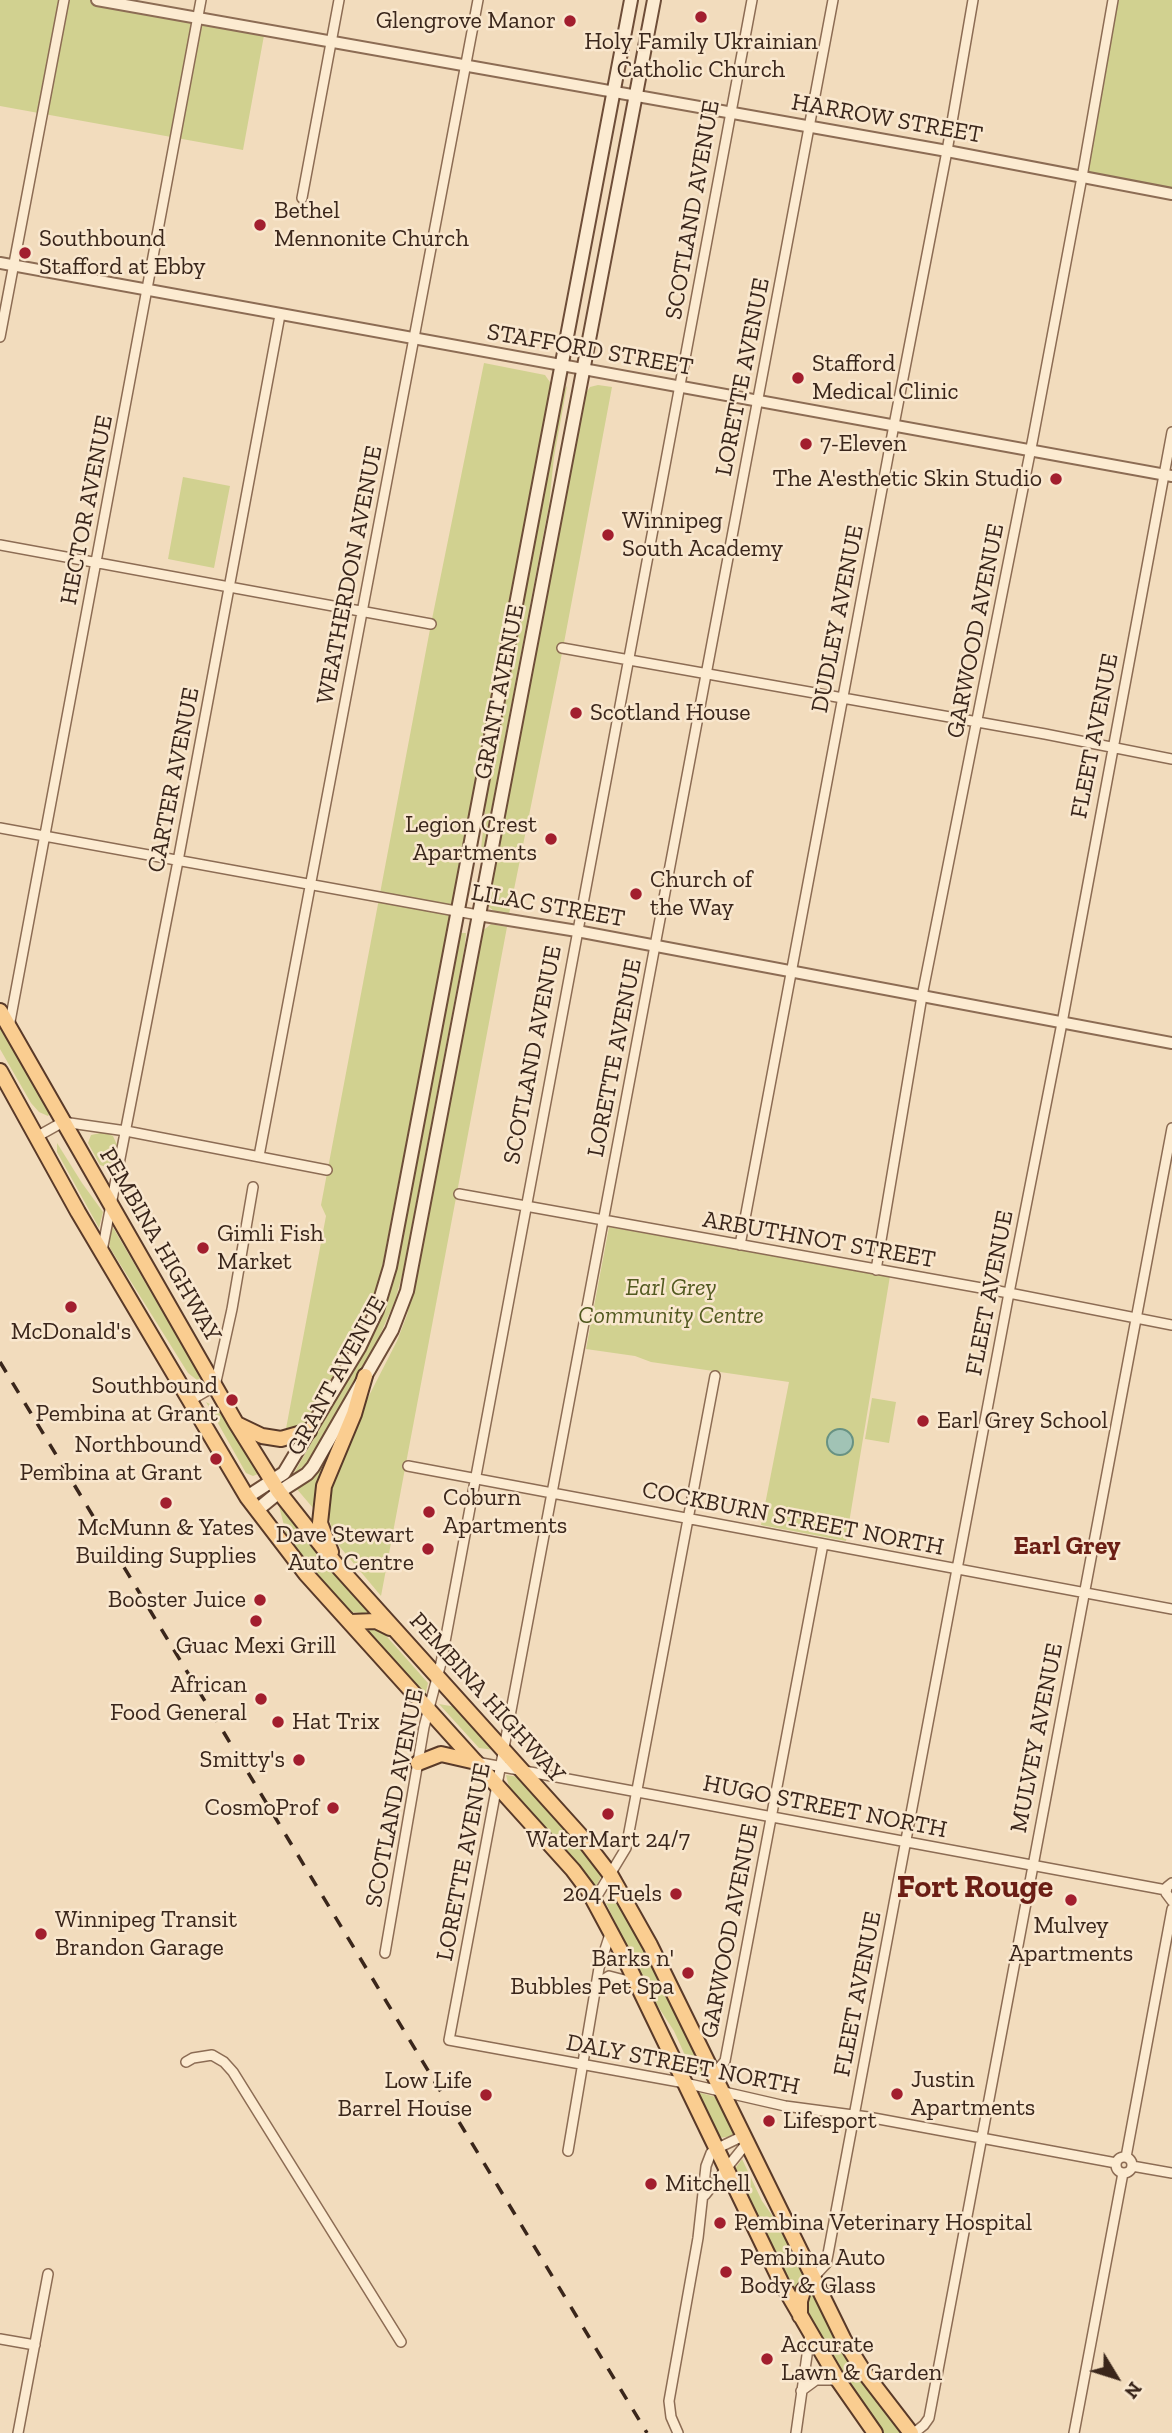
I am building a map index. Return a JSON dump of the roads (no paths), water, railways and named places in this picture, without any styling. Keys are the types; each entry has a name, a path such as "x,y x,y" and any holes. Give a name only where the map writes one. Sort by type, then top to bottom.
{"main road":[{"name":"GRANT AVENUE","path":"257,1510 276,1486 359,1348 377,1310 390,1267 631,0"},
{"name":"GRANT AVENUE","path":"247,1497 302,1478 313,1466 392,1330 407,1291 654,0"},
{"name":"PEMBINA HIGHWAY","path":"0,1011 236,1423 276,1486 335,1563 438,1678 503,1760 521,1770 580,1835 610,1874 636,1917 812,2279 856,2361 913,2433"},
{"name":"PEMBINA HIGHWAY","path":"0,1071 247,1497 306,1574 573,1870 594,1901 800,2317 838,2380 875,2433"},
{"path":"335,1563 320,1522 324,1486 354,1414 365,1376"},
{"path":"236,1423 262,1436 281,1439 309,1431"},
{"path":"350,1622 376,1621 397,1632"},
{"path":"418,1763 441,1754 476,1762"},
{"path":"800,2317 803,2291 812,2279"}],"street":[{"path":"0,337 64,0"},
{"name":"HARROW STREET","path":"97,0 947,150 1172,194"},
{"name":"HECTOR AVENUE","path":"9,1027 201,0"},
{"path":"302,198 340,0"},
{"name":"WEATHERDON AVENUE","path":"259,1156 478,0"},
{"name":"SCOTLAND AVENUE","path":"385,1953 418,1763 428,1710 438,1678 752,0"},
{"name":"LORETTE AVENUE","path":"449,2040 833,0"},
{"name":"DUDLEY AVENUE","path":"740,1245 973,0"},
{"name":"GARWOOD AVENUE","path":"876,1270 922,996 1030,450 1113,0"},
{"name":"STAFFORD STREET","path":"0,263 1168,476"},
{"name":"CARTER AVENUE","path":"102,1251 280,314"},
{"name":"FLEET AVENUE","path":"812,2279 826,2264 1112,748 1168,476 1172,432"},
{"path":"0,545 431,624"},
{"path":"562,648 1172,759"},
{"name":"LILAC STREET","path":"0,828 457,912 577,931 1172,1043"},
{"path":"38,1136 63,1122 126,1131 327,1170"},
{"name":"MULVEY AVENUE","path":"913,2433 925,2425 929,2418 1172,1128"},
{"path":"189,1401 215,1386 232,1309 253,1187"},
{"name":"ARBUTHNOT STREET","path":"459,1195 604,1219 1172,1325"},
{"path":"594,1901 626,1848 715,1376"},
{"name":"COCKBURN STREET NORTH","path":"408,1466 1172,1609"},
{"name":"GARWOOD AVENUE","path":"713,2075 724,2061 823,1544"},
{"path":"476,1762 503,1760"},
{"name":"HUGO STREET NORTH","path":"521,1770 1033,1865 1169,1886"},
{"path":"1169,1886 1167,1896 1172,1901"},
{"path":"1126,2157 1172,1909"},
{"path":"568,2151 603,1951 611,1931"},
{"path":"598,1983 609,1976 636,1983"},
{"name":"DALY STREET NORTH","path":"449,2040 685,2083 785,2106 854,2115 1116,2163"},
{"path":"186,2062 212,2055 224,2062 233,2072 401,2342"},
{"path":"678,2433 671,2417 669,2401 704,2196 706,2165 711,2153 718,2148 745,2140"},
{"path":"704,2196 745,2140"},
{"path":"1074,2433 1128,2169 1131,2161 1120,2157 1116,2163 1117,2169 1128,2169 1172,2174"},
{"path":"18,2433 48,2274"},
{"path":"796,2433 810,2334"},
{"path":"0,2339 35,2345"},
{"path":"801,2390 819,2379 838,2380"}],"railway":[{"path":"0,1362 647,2433"}],"place":[{"name":"Holy Family Ukrainian Catholic Church","path":"701,17"},
{"name":"Glengrove Manor","path":"570,21"},
{"name":"Bethel Mennonite Church","path":"260,225"},
{"name":"Southbound Stafford at Ebby","path":"25,253"},
{"name":"Stafford Medical Clinic","path":"798,378"},
{"name":"7-Eleven","path":"806,444"},
{"name":"The A'esthetic Skin Studio","path":"1056,479"},
{"name":"Winnipeg South Academy","path":"608,535"},
{"name":"Scotland House","path":"576,713"},
{"name":"Legion Crest Apartments","path":"551,839"},
{"name":"Church of the Way","path":"636,894"},
{"name":"Gimli Fish Market","path":"203,1248"},
{"name":"McDonald's","path":"71,1307"},
{"name":"Southbound Pembina at Grant","path":"232,1400"},
{"name":"Earl Grey School","path":"923,1421"},
{"name":"Northbound Pembina at Grant","path":"216,1459"},
{"name":"McMunn & Yates Building Supplies","path":"166,1503"},
{"name":"Coburn Apartments","path":"429,1512"},
{"name":"Dave Stewart Auto Centre","path":"428,1549"},
{"name":"Booster Juice","path":"260,1600"},
{"name":"Guac Mexi Grill","path":"256,1621"},
{"name":"African Food General","path":"261,1699"},
{"name":"Hat Trix","path":"278,1722"},
{"name":"Smitty's","path":"299,1760"},
{"name":"CosmoProf","path":"333,1808"},
{"name":"WaterMart 24/7","path":"608,1814"},
{"name":"204 Fuels","path":"676,1894"},
{"name":"Mulvey Apartments","path":"1071,1900"},
{"name":"Winnipeg Transit Brandon Garage","path":"41,1934"},
{"name":"Barks n' Bubbles Pet Spa","path":"688,1973"},
{"name":"Justin Apartments","path":"897,2094"},
{"name":"Low Life Barrel House","path":"486,2095"},
{"name":"Lifesport","path":"769,2121"},
{"name":"Mitchell","path":"651,2184"},
{"name":"Pembina Veterinary Hospital","path":"720,2223"},
{"name":"Pembina Auto Body & Glass","path":"726,2272"},
{"name":"Accurate Lawn & Garden","path":"767,2359"}],"district":[{"name":"Earl Grey","path":"1067,1547"},
{"name":"Fort Rouge","path":"975,1888"}],"park label":[{"name":"Earl Grey Community Centre","path":"671,1302"}]}
